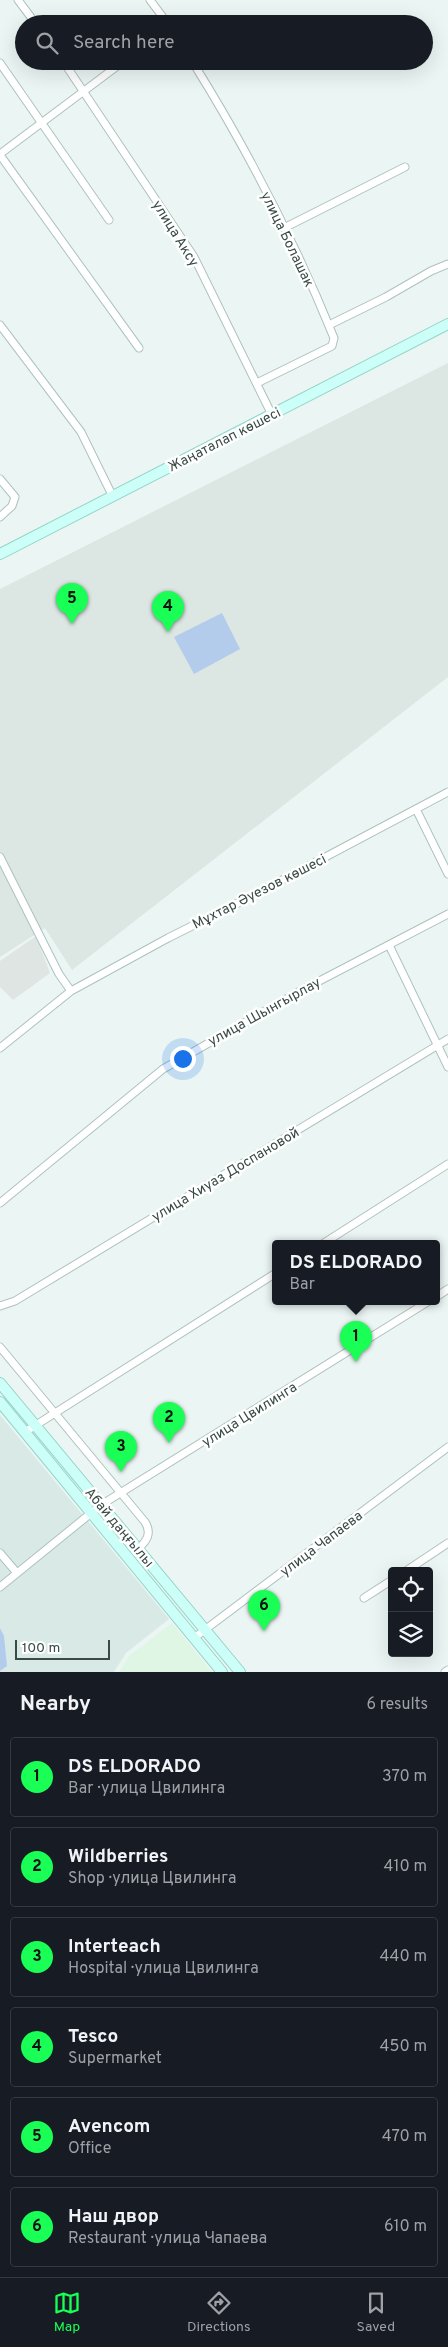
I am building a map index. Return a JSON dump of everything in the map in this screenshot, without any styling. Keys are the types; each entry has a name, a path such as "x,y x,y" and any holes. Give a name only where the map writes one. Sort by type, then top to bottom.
{"street":[{"path":"18,0 29,15"},
{"path":"150,0 161,15"},
{"path":"0,63 109,220"},
{"name":"улица Аксу","path":"70,70 194,257 272,415"},
{"path":"112,70 0,155 139,348"},
{"name":"улица Болашак","path":"198,70 230,121 284,228 334,338 332,346 256,383"},
{"path":"284,228 405,167"},
{"path":"329,325 386,297 430,271 448,264"},
{"name":"Жаңаталап көшесі","path":"0,554 448,324"},
{"path":"0,325 82,432 113,497"},
{"path":"0,479 15,497 12,506 0,517"},
{"name":"Мұхтар Әуезов көшесі","path":"0,1048 71,991 160,942 250,897 448,792"},
{"path":"416,809 448,874"},
{"path":"0,857 59,974 71,991"},
{"name":"улица Шынгырлау","path":"0,1203 163,1069 194,1049 448,914"},
{"path":"389,945 448,1067"},
{"name":"улица Хиуаз Доспановой","path":"0,1306 15,1300 448,1039"},
{"path":"329,1240 448,1164"},
{"path":"25,1432 272,1276"},
{"name":"улица Цвилинга","path":"0,1587 101,1505 423,1305"},
{"path":"0,1347 56,1412 148,1527 146,1541 138,1549"},
{"name":"Абай даңғылы","path":"0,1383 240,1672"},
{"name":"Абай даңғылы","path":"0,1402 222,1672"},
{"name":"улица Чапаева","path":"194,1638 448,1447"},
{"path":"412,1567 448,1543"},
{"path":"0,1553 17,1573"},
{"path":"364,1598 388,1583"}],"shaded area":[{"path":"448,363 448,677 72,970 45,928 0,957 0,589"},
{"path":"222,613 240,649 194,674 174,637"},
{"path":"36,936 50,973 13,1000 0,987 0,961"},
{"path":"0,1415 169,1619 126,1653 114,1672 0,1672"},
{"path":"172,1623 212,1672 119,1672 129,1656"},
{"path":"0,1628 4,1636 7,1666 0,1671"}],"place":[{"name":"Avencom","path":"72,624"},
{"name":"Tesco","path":"168,632"},
{"name":"DS ELDORADO","path":"356,1362"},
{"name":"Wildberries","path":"169,1443"},
{"name":"Interteach","path":"121,1472"},
{"name":"Наш двор","path":"264,1631"}]}
